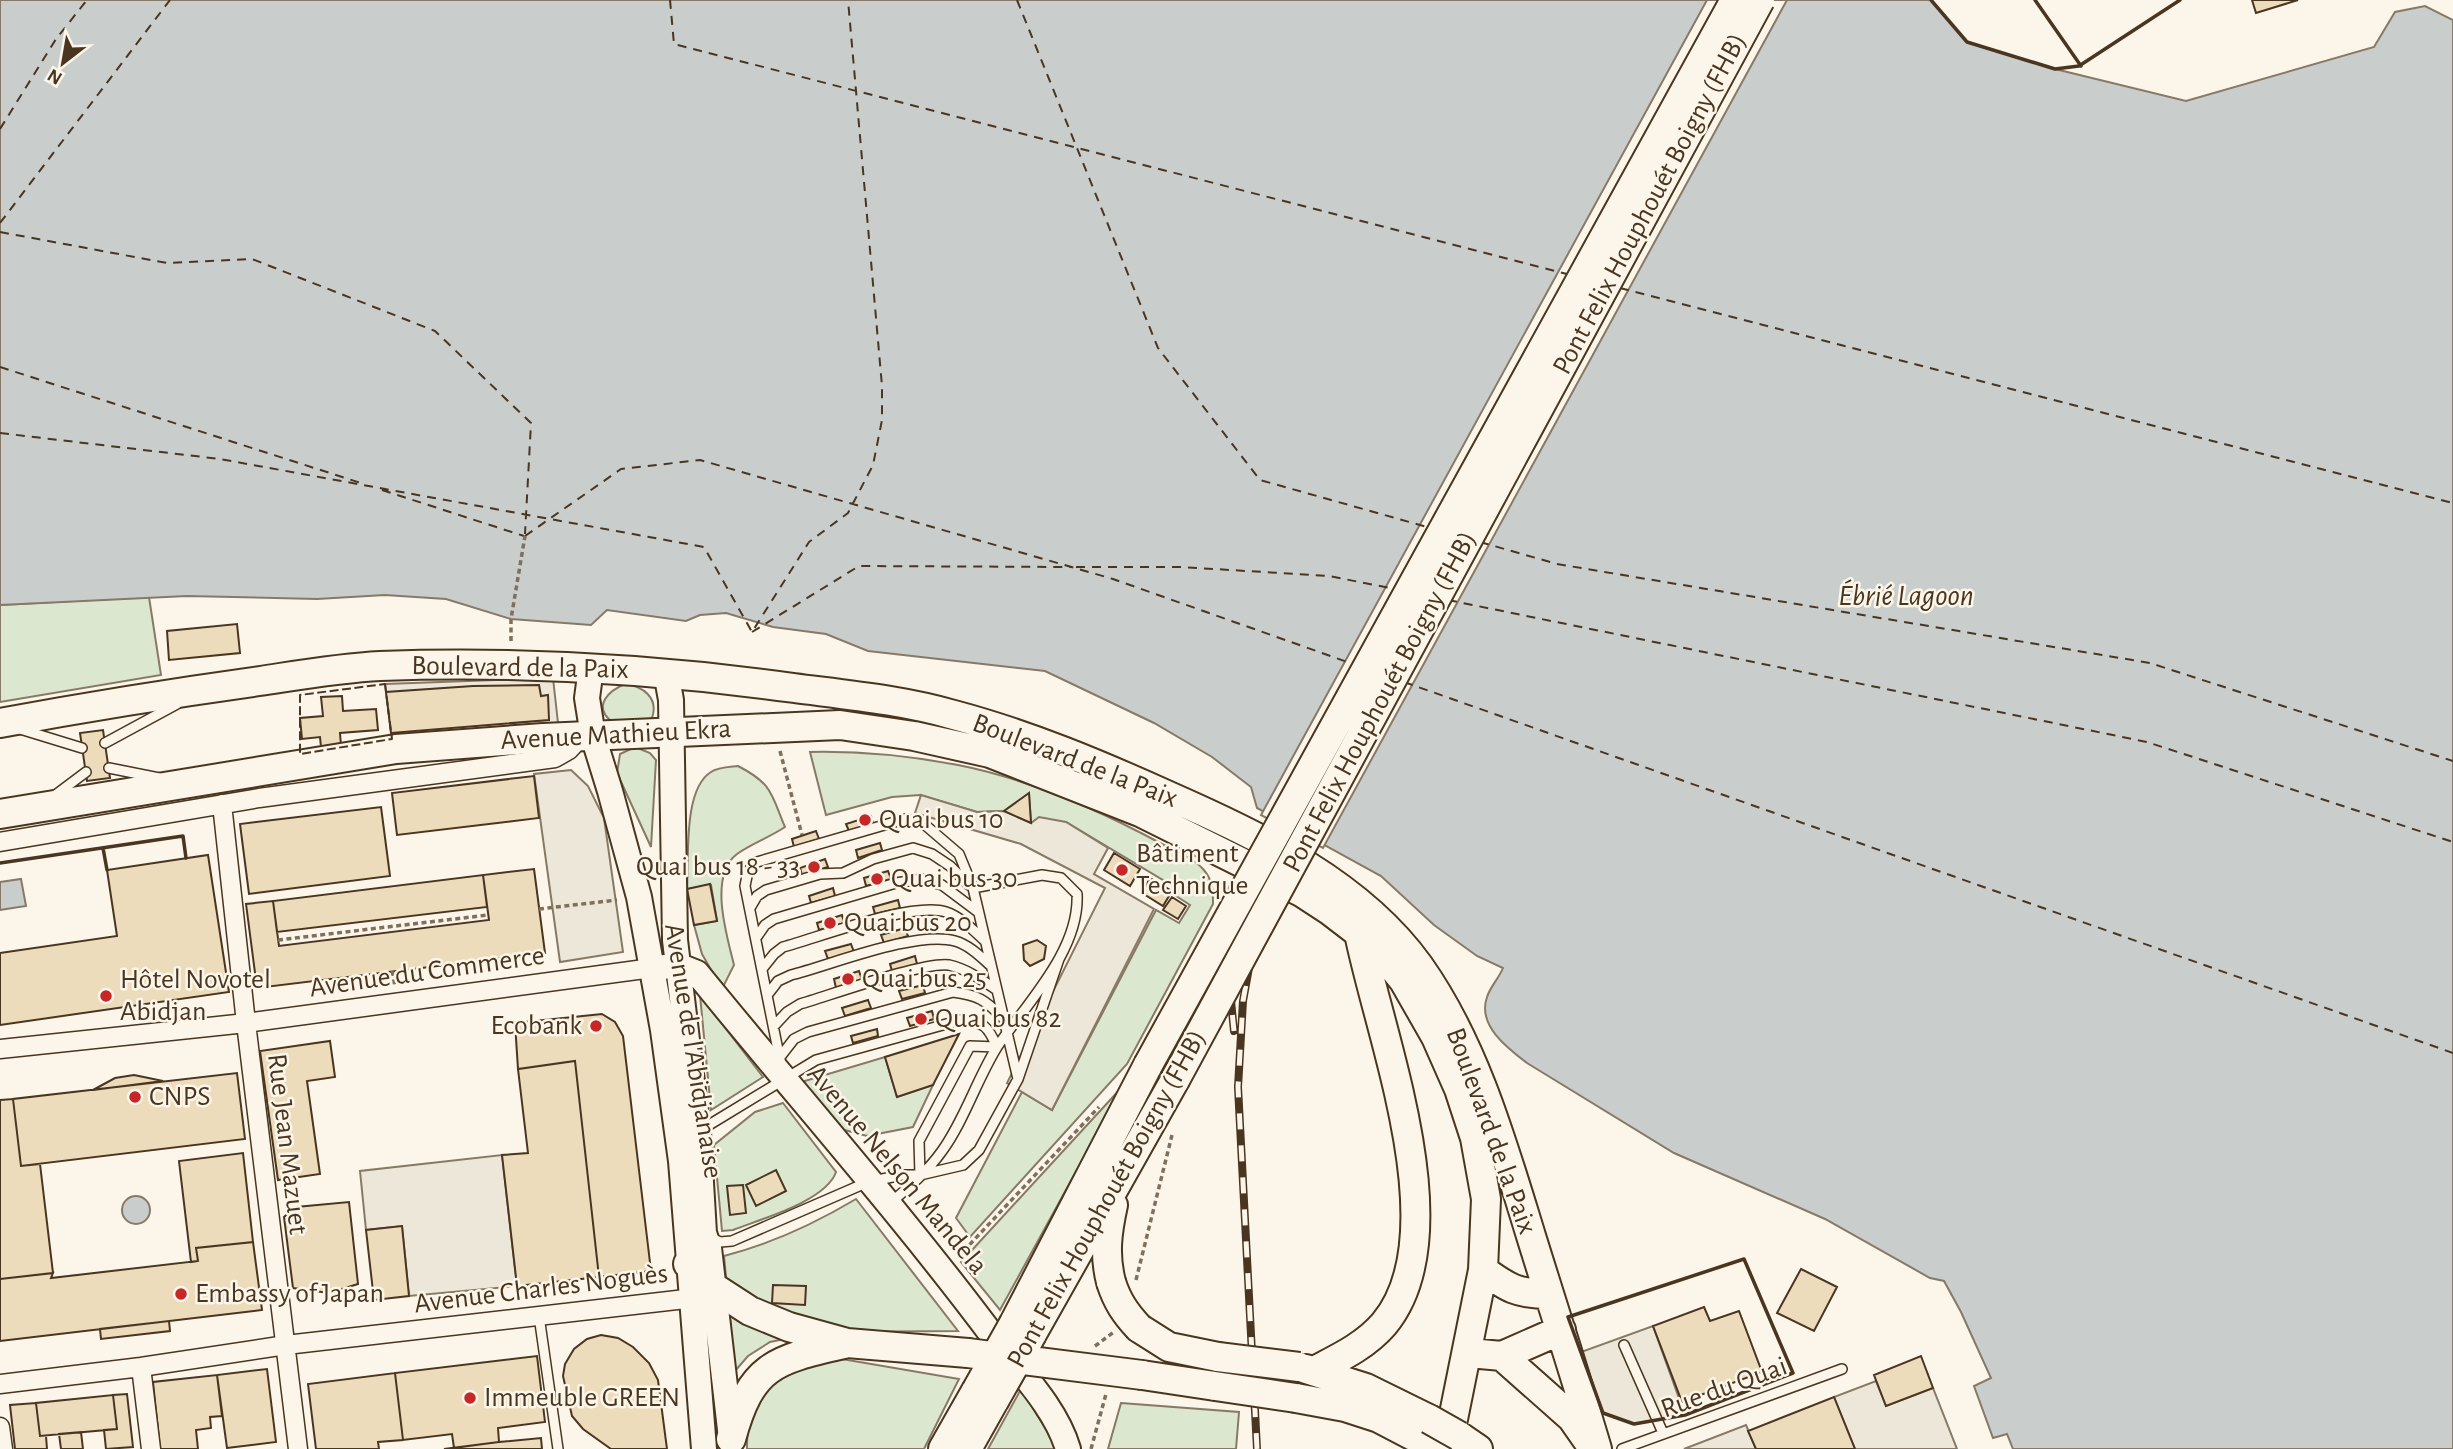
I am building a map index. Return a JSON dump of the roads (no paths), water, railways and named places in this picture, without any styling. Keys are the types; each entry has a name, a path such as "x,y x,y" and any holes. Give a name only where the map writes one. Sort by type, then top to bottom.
{"main road":[{"name":"Pont Felix Houphouét Boigny (FHB)","path":"1023,1329 1148,1065 1735,0"},
{"name":"Pont Felix Houphouét Boigny (FHB)","path":"985,1396 1023,1329 1119,1182 1760,0"},
{"name":"Boulevard de la Paix","path":"0,723 206,688 379,667 511,666 666,672 906,703 955,715 1067,751 1191,806 1249,834 1330,881 1364,906 1397,938 1421,969 1454,1026 1477,1077 1514,1181 1596,1449"},
{"name":"Avenue de l'Abidjanaise","path":"591,668 586,737 610,791 639,897 688,1133"},
{"name":"Avenue de l'Abidjanaise","path":"666,672 671,700 674,927 695,1229 688,1264"},
{"name":"Avenue Mathieu Ekra","path":"2,828 38,807 184,783 258,785 396,749 840,725 914,736 990,753 1140,812 1215,849"},
{"name":"Boulevard de la Paix","path":"1215,849 1303,893 1359,933 1387,960 1404,981 1436,1037 1459,1089 1475,1138 1486,1199 1483,1270 1469,1353 1446,1441"},
{"path":"1306,1369 1363,1343 1384,1323 1397,1303 1413,1261 1415,1198 1410,1154 1393,1065 1366,971 1359,933"},
{"path":"652,968 677,965"},
{"name":"Avenue Nelson Mandela","path":"677,965 697,973 782,1069 868,1182 945,1271 1046,1406 1068,1449"},
{"path":"1119,1182 1107,1234 1106,1252 1123,1282 1116,1298 1129,1324 1169,1347 1218,1357 1306,1369 1366,1388 1446,1441"},
{"name":"Avenue de l'Abidjanaise","path":"695,1229 709,1248 704,1449"},
{"path":"688,1264 706,1294 789,1327 847,1343 968,1353 1296,1398 1345,1407 1446,1441"},
{"path":"1483,1270 1505,1286 1526,1294 1549,1294"},
{"name":"Avenue de l'Abidjanaise","path":"706,1294 732,1444"},
{"path":"1469,1353 1502,1356 1561,1330"},
{"path":"732,1444 740,1406 749,1389 761,1376 775,1365 792,1358 847,1343"},
{"path":"1502,1356 1572,1418 1596,1449"},
{"path":"943,1449 985,1396"},
{"path":"967,1449 985,1396"}],"street":[{"path":"2,828 222,804 258,785"},
{"name":"Rue Jean Mazuet","path":"222,804 246,1023 299,1449"},
{"name":"Avenue du Commerce","path":"0,1049 246,1023 652,968"},
{"name":"Avenue Charles Noguès","path":"0,1384 141,1367 286,1345 706,1294"},
{"path":"141,1367 151,1449"},
{"path":"0,1427 3,1449"}],"lane":[{"path":"105,743 206,688"},
{"path":"0,723 82,748"},
{"path":"109,768 184,783"},
{"path":"38,807 86,772"},
{"path":"782,1069 745,886 748,871 757,862 905,819 924,824 959,854 973,888 1018,1079"},
{"path":"750,908 757,896 766,890 820,874 843,873 873,859 913,848 932,854 950,866 973,888"},
{"path":"695,1229 720,1242 732,1241 868,1182 902,1175 920,1175 963,1165 979,1150 1018,1079 1078,910 1077,894 1061,878 1042,874 973,888"},
{"path":"756,938 765,925 774,919 896,883 922,879 942,885 979,913"},
{"path":"762,969 783,947 904,912 931,908 949,912 966,923 986,942"},
{"path":"768,994 778,981 791,975 901,944 938,938 957,941 973,950 992,967"},
{"path":"920,1175 919,1141 970,1046 997,1047 1059,959"},
{"path":"774,1026 787,1012 800,1004 920,969 946,965 965,970 997,990"},
{"path":"782,1069 794,1039 808,1032 954,992 972,995 987,1002 1004,1019"},
{"path":"888,1205 943,1150 997,1047 1004,1019"},
{"path":"688,1133 782,1069 816,1059 961,1020 979,1021 990,1032 997,1047"},
{"path":"539,1316 558,1449"},
{"path":"1624,1346 1663,1433"},
{"name":"Rue du Quai","path":"1622,1449 1842,1369"},
{"path":"1653,1438 1659,1449"}],"water":[{"name":"Ébrié Lagoon","path":"0,0 1931,0 1967,42 2055,69 2186,101 2374,47 2395,12 2425,6 2453,20 2453,1449 2013,1449 2007,1434 1993,1438 1974,1386 1991,1378 1944,1281 1930,1278 1825,1219 1674,1153 1527,1063 1496,1035 1486,1017 1487,997 1503,968 1477,956 1434,925 1381,876 1257,808 1251,787 1212,757 1154,723 1045,671 868,651 826,634 773,627 726,613 700,615 686,621 607,610 591,625 511,619 446,599 385,595 317,599 187,596 0,605"},
{"path":"21,879 26,906 0,910 0,882"},
{"path":"136,1196 146,1200 150,1210 146,1220 136,1224 126,1220 122,1210 126,1200"}],"railway":[{"path":"1234,1031 1230,991 1239,930 1256,890 1747,0"},
{"path":"1257,1449 1238,1087 1243,1001 1252,951 1269,897 1763,0"}],"place":[{"name":"Quai bus 10","path":"865,820"},
{"name":"Quai bus 18 - 33","path":"814,867"},
{"name":"Bâtiment Technique","path":"1122,870"},
{"name":"Quai bus 30","path":"877,879"},
{"name":"Quai bus 20","path":"830,923"},
{"name":"Quai bus 25","path":"848,979"},
{"name":"Hôtel Novotel Abidjan","path":"106,996"},
{"name":"Quai bus 82","path":"921,1019"},
{"name":"Ecobank","path":"596,1026"},
{"name":"CNPS","path":"135,1097"},
{"name":"Embassy of Japan","path":"181,1294"},
{"name":"Immeuble GREEN","path":"470,1398"}]}
